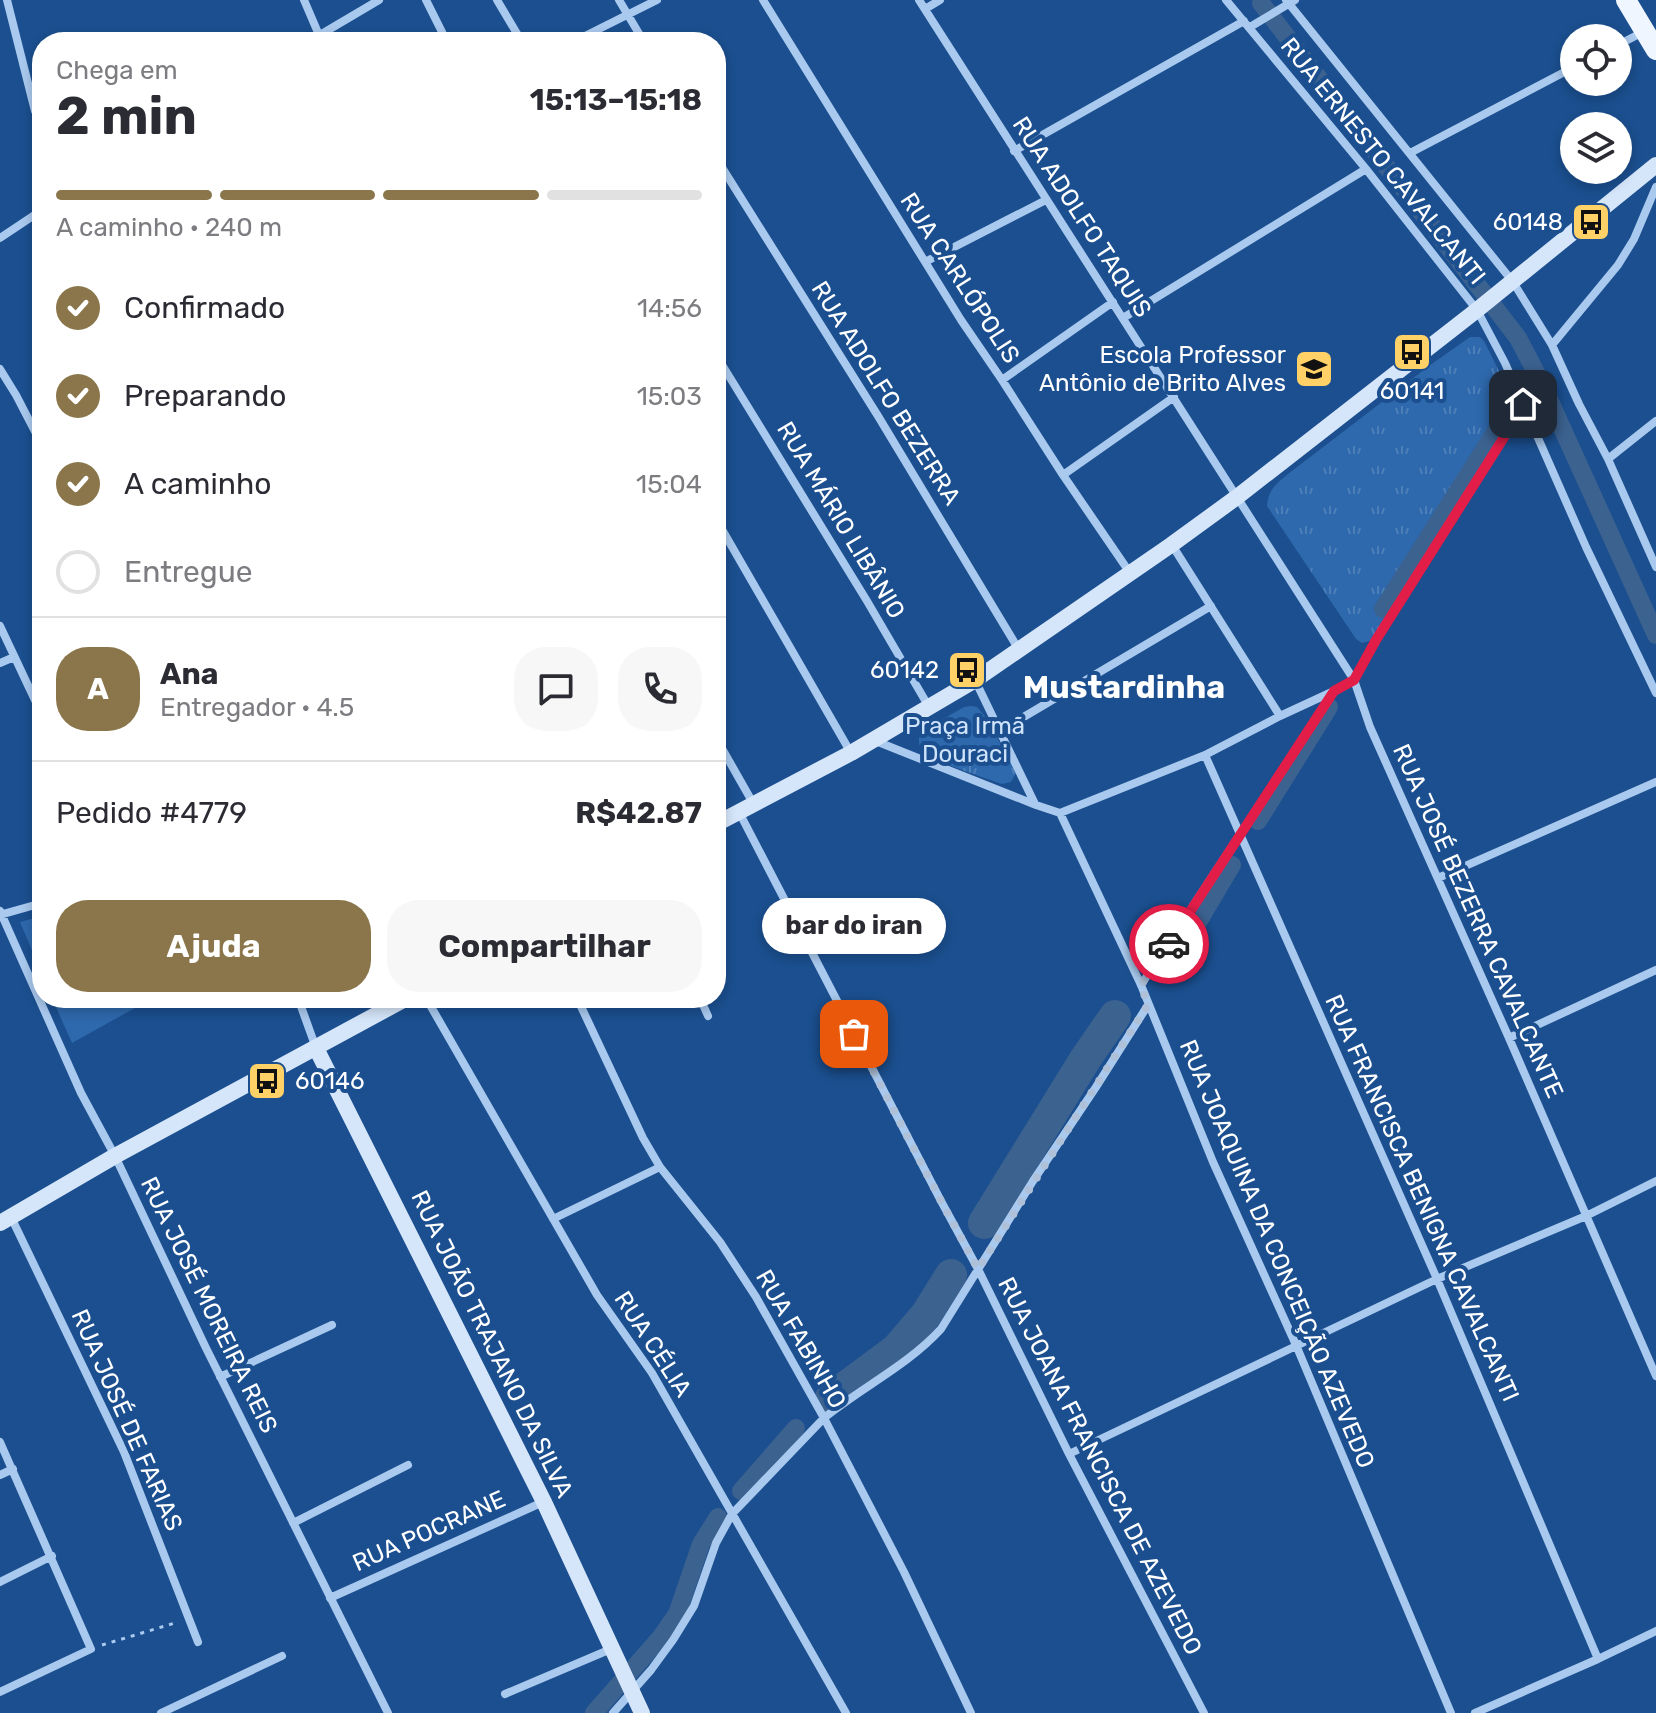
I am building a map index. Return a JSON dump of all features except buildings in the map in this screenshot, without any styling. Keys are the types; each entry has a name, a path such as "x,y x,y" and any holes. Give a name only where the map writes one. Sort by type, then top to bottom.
{"main road":[{"path":"1626,0 1656,50"},
{"path":"726,818 851,753 975,680 1171,545 1480,308 1656,165"},
{"path":"6,1220 115,1156 389,1008"},
{"name":"RUA JOÃO TRAJANO DA SILVA","path":"316,1048 544,1502 642,1713"}],"street":[{"path":"7,0 32,99"},
{"path":"304,0 318,32"},
{"path":"324,32 379,0"},
{"path":"426,0 442,32"},
{"path":"497,0 516,32"},
{"path":"619,0 638,32"},
{"path":"593,32 657,0"},
{"name":"RUA CARLÓPOLIS","path":"763,0 961,320 1130,573"},
{"name":"RUA ADOLFO TAQUIS","path":"919,0 1237,497"},
{"path":"925,9 940,0"},
{"name":"RUA ERNESTO CAVALCANTI","path":"1226,0 1250,24 1480,308 1586,547 1656,693"},
{"path":"1014,151 1290,1"},
{"name":"RUA ERNESTO CAVALCANTI","path":"1290,1 1510,284 1552,345 1656,567"},
{"path":"1632,37 1644,31"},
{"path":"1410,153 1560,74"},
{"path":"1123,318 1366,169"},
{"name":"RUA ADOLFO BEZERRA","path":"726,174 878,416 1019,650"},
{"path":"1552,345 1618,265 1634,239 1656,187"},
{"path":"925,262 1046,200"},
{"path":"0,238 32,217"},
{"path":"1002,380 1113,302"},
{"path":"0,369 32,426"},
{"name":"RUA MÁRIO LIBÂNIO","path":"726,371 929,707"},
{"path":"1063,475 1174,397"},
{"path":"873,740 1060,813 1205,755 1334,691 1354,680 1523,404"},
{"path":"1608,459 1656,421"},
{"name":"RUA JOSÉ BEZERRA CAVALCANTE","path":"1237,497 1354,680 1370,727 1656,1376"},
{"path":"726,538 851,753"},
{"path":"1171,545 1280,716"},
{"path":"1000,731 1211,606"},
{"path":"0,626 32,694"},
{"path":"0,663 14,657"},
{"path":"975,680 1036,805"},
{"path":"1141,985 1334,691"},
{"name":"RUA FRANCISCA BENIGNA CAVALCANTI","path":"1205,755 1437,1279 1598,1659"},
{"name":"RUA JOANA FRANCISCA DE AZEVEDO","path":"726,761 941,1201 1204,1713"},
{"path":"1438,878 1656,782"},
{"name":"RUA JOAQUINA DA CONCEIÇÃO AZEVEDO","path":"1060,813 1141,985 1213,1162 1296,1345 1451,1713"},
{"path":"1,913 32,905"},
{"name":"RUA JOSÉ MOREIRA REIS","path":"1,913 32,983"},
{"path":"1509,1038 1656,970"},
{"path":"613,1713 673,1640 694,1606 716,1543 732,1514 824,1418 924,1347 941,1329 1148,1005"},
{"name":"RUA JOSÉ MOREIRA REIS","path":"43,1008 81,1093 115,1156 220,1377 388,1713"},
{"name":"RUA JOÃO TRAJANO DA SILVA","path":"302,1008 316,1048"},
{"name":"RUA CÉLIA","path":"432,1008 597,1295 652,1373 846,1713"},
{"name":"RUA FABINHO","path":"582,1008 643,1138 660,1167 720,1242 756,1297 824,1418 904,1572 971,1713"},
{"path":"704,1008 708,1016"},
{"path":"553,1219 660,1167"},
{"path":"1069,1454 1437,1279 1586,1216 1656,1181"},
{"name":"RUA JOSÉ DE FARIAS","path":"6,1220 124,1452 198,1642"},
{"path":"220,1377 332,1325"},
{"path":"0,1442 91,1649 0,1692"},
{"path":"293,1523 408,1465"},
{"path":"0,1475 13,1469"},
{"name":"RUA POCRANE","path":"330,1598 544,1502"},
{"path":"0,1582 52,1556"},
{"path":"1475,1713 1656,1631"},
{"path":"505,1694 611,1649"},
{"path":"161,1713 282,1656"}],"path":[{"path":"91,1649 176,1623 188,1615"}],"green space":[{"path":"1470,337 1480,337 1484,341 1512,397 1509,419 1501,439 1373,640 1362,643 1356,639 1267,506 1269,496 1276,484 1288,474"},
{"name":"Praça Irmã Douraci","path":"971,706 977,707 984,715 1015,769 1011,782 1002,784 959,769 921,748 919,738 924,730"},
{"path":"32,919 32,950 20,922"},
{"path":"56,1008 135,1008 72,1043"}],"waterway":[{"path":"1261,3 1518,338 1543,386 1656,635"},
{"path":"1383,609 1501,423"},
{"path":"1258,821 1329,707"},
{"path":"1169,962 1197,924 1232,865"},
{"path":"984,1223 1115,1016"},
{"path":"831,1398 897,1349 926,1315 951,1275"},
{"path":"741,1491 796,1428"},
{"path":"594,1713 661,1637 677,1614 701,1544 718,1517"}],"way so far":[{"path":"854,1034 978,1269 1148,1005 1141,985 1169,944"}],"place":[{"name":"60148","path":"1591,222"},
{"name":"60141","path":"1412,352"},
{"name":"Escola Professor Antônio de Brito Alves","path":"1314,369"},
{"name":"60142","path":"967,670"},
{"name":"bar do iran","path":"854,1034"},
{"name":"60146","path":"267,1081"}],"district":[{"name":"Mustardinha","path":"1124,687"}],"route":[{"path":"1169,944 1334,691 1354,680 1523,404"}]}
